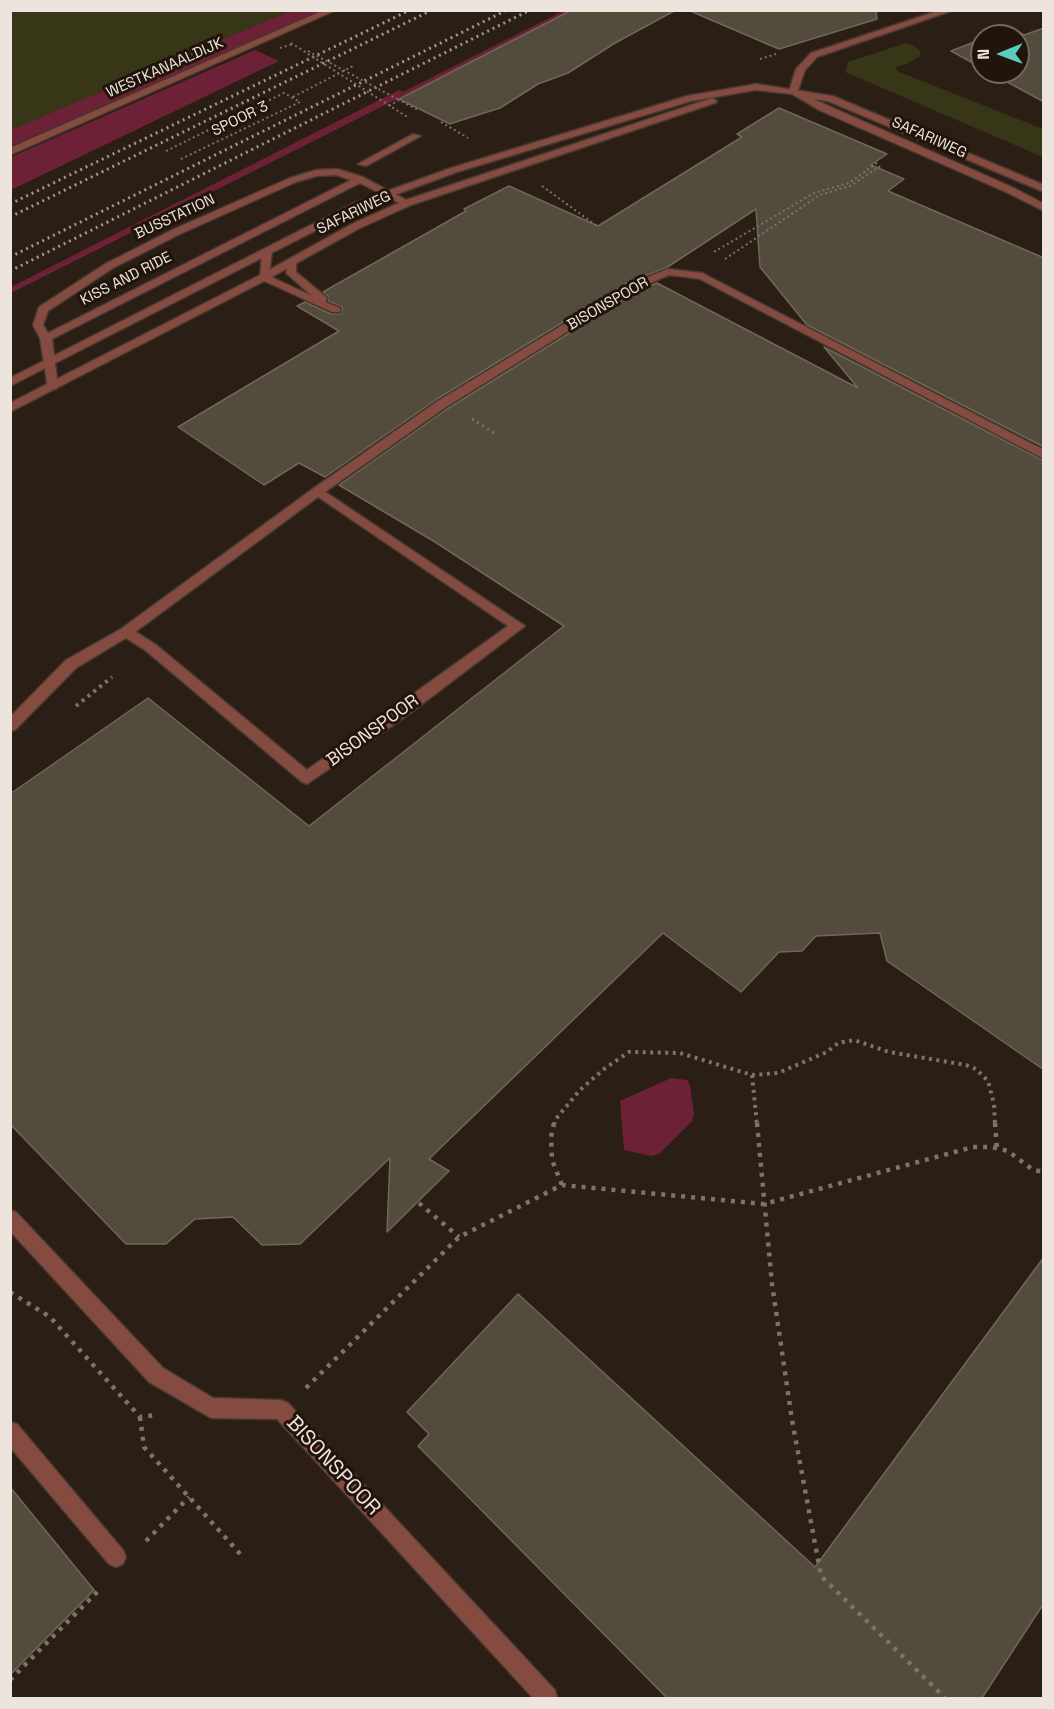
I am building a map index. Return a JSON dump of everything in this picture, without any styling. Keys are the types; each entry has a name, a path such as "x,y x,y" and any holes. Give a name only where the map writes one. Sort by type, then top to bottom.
{"street":[{"name":"WESTKANAALDIJK","path":"10,152 332,10"},
{"path":"798,93 801,69 813,55 950,10"},
{"name":"SAFARIWEG","path":"10,383 358,204 454,170 690,98 756,87 830,98 1044,189"},
{"name":"SAFARIWEG","path":"10,408 264,277 356,226 407,203 700,106 730,92"},
{"name":"SAFARIWEG","path":"798,93 822,108 1044,207"},
{"path":"363,164 416,136"},
{"name":"BUSSTATION","path":"46,338 38,325 44,309 128,256 293,180 316,173 337,172 360,179"},
{"path":"360,179 380,187 388,194 407,203"},
{"name":"KISS AND RIDE","path":"46,338 360,179"},
{"path":"267,251 264,277 336,310 291,273 292,262"},
{"name":"BISONSPOOR","path":"10,726 72,664 126,632 318,490 442,404 632,287 668,272 702,276 1044,455"},
{"path":"46,338 52,387"},
{"name":"BISONSPOOR","path":"126,632 150,647 308,778 518,626 318,490"},
{"name":"BISONSPOOR","path":"10,1218 156,1375 211,1408 281,1410 548,1698"},
{"path":"10,1431 116,1557"}],"path":[{"path":"280,48 291,43"},
{"path":"291,43 399,100 389,106"},
{"path":"291,43 409,117"},
{"path":"166,152 284,93 292,97 353,66"},
{"name":"SPOOR 3","path":"181,159 300,102 292,97"},
{"path":"712,254 814,193 849,183 893,152 881,145 892,138"},
{"path":"702,276 820,195 850,186 912,147"},
{"path":"514,167 597,226"},
{"path":"67,713 150,647"},
{"path":"562,1185 552,1160 551,1137 555,1120 580,1090 604,1069 629,1052 680,1053 752,1075 778,1073 827,1052 838,1043 854,1040 889,1052 966,1065 976,1069 988,1081 994,1104 997,1149"},
{"path":"752,1075 764,1204 792,1420 821,1576 945,1698"},
{"path":"281,1410 459,1237 562,1185 764,1204 974,1147 1008,1151 1033,1170 1044,1172"},
{"path":"419,1203 459,1237"},
{"path":"140,1417 144,1447 242,1556"}],"shaded area":[{"path":"11,10 289,11 11,130"},
{"path":"289,11 321,11 11,146 10,130"},
{"path":"563,11 572,11 11,293 11,287 399,90 403,92"},
{"path":"906,43 920,51 920,56 907,64 896,67 897,71 1043,129 1043,157 845,72 848,62"},
{"path":"255,50 279,61 11,190 11,157"},
{"path":"671,1078 687,1080 690,1085 694,1114 692,1121 659,1154 651,1156 624,1150 620,1101"}],"building":[{"path":"572,10 676,10 615,43 568,73 538,84 500,108 450,124 399,99"},
{"path":"688,10 876,10 877,19 779,49"},
{"path":"1044,28 1044,102 1011,84 1030,84 1030,33"},
{"path":"970,44 970,61 951,51"},
{"path":"779,108 887,154 871,165 904,179 888,191 1044,258 1044,447 807,325 760,267 756,209 666,268 627,283 437,399 325,477 299,463 264,485 178,427 339,331 297,306 305,302 331,314 342,314 342,307 328,301 328,296 323,292 466,211 464,209 509,186 598,226 742,137 737,134"},
{"path":"657,283 858,388 824,347 1044,461 1044,1070 887,961 880,933 816,936 802,951 779,952 741,992 663,933 429,1159 449,1171 387,1232 390,1158 300,1244 262,1245 233,1217 195,1219 166,1244 126,1244 10,1124 10,794 148,698 309,826 564,626 435,542 339,485 447,409 637,291"},
{"path":"1044,1257 1044,1603 982,1698 667,1698 418,1446 429,1434 407,1412 518,1294 815,1567"},
{"path":"10,1487 94,1590 10,1675"}],"railway":[{"path":"10,204 410,10"},
{"path":"10,217 432,10"},
{"path":"10,257 507,10"},
{"path":"10,271 530,10"}]}
